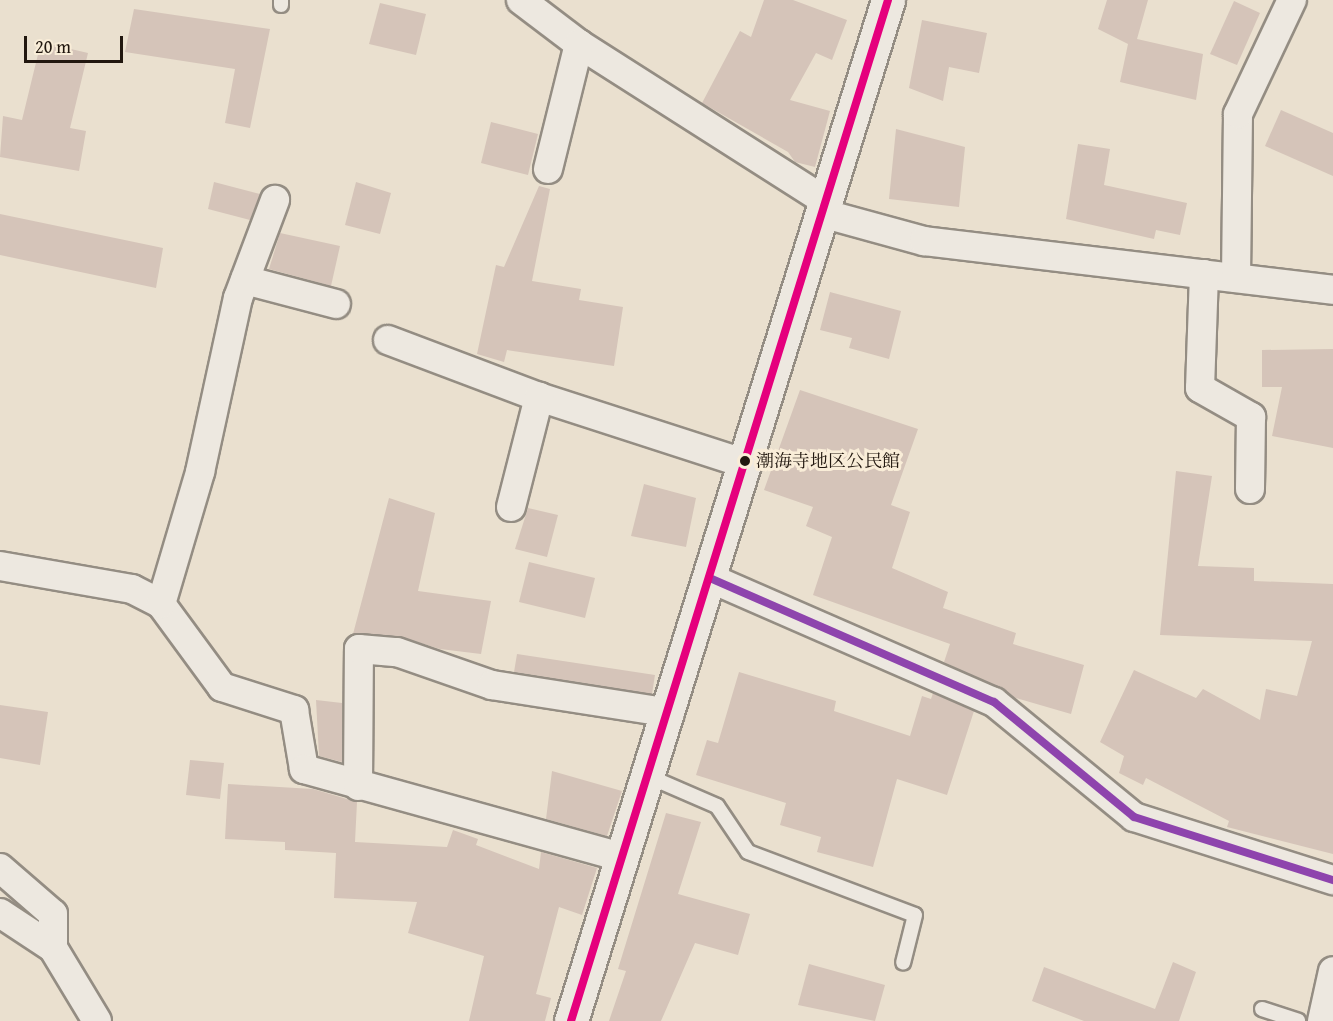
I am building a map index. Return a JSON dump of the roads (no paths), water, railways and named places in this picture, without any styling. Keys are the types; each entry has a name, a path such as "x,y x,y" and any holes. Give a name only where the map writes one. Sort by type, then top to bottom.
{"street":[{"path":"571,1021 712,579 888,0"},
{"path":"526,1 579,44 826,208 924,241 1333,290"},
{"path":"1236,278 1238,114 1285,2"},
{"path":"548,169 579,44"},
{"path":"160,603 200,472 245,280 275,200"},
{"path":"1204,274 1200,388 1251,417 1250,489"},
{"path":"245,280 336,304"},
{"path":"388,340 539,397 747,464"},
{"path":"510,507 539,397"},
{"path":"0,566 132,589 160,603 222,687 294,710 304,769 358,786 624,858"},
{"path":"712,579 994,702 1134,817 1333,880"},
{"path":"358,786 359,649 396,652 492,685 670,713"},
{"path":"0,868 53,914 53,948"},
{"path":"0,914 53,948 97,1021"},
{"path":"1322,1021 1333,971"}],"lane":[{"path":"650,777 717,807 748,852 915,915 903,963"},
{"path":"1262,1009 1298,1021"}],"place":[{"name":"潮海寺地区公民館","path":"745,461"}]}
